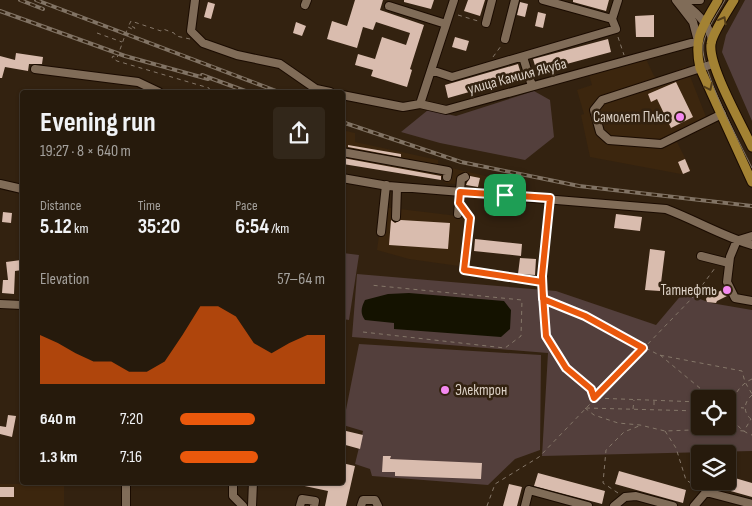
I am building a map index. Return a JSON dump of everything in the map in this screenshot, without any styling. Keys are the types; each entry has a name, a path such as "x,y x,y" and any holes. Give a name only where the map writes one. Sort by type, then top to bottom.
{"main road":[{"path":"718,0 698,41 697,53 700,68 752,182"},
{"path":"734,0 712,41 711,52 713,64 752,147"}],"street":[{"path":"195,0 191,31 203,43 280,64 316,89 321,90"},
{"path":"420,104 454,0"},
{"path":"486,23 492,0"},
{"path":"505,39 516,0"},
{"path":"543,0 612,19"},
{"path":"431,70 452,77 616,29 612,19 618,0"},
{"path":"677,0 690,9 705,24 711,34 712,41"},
{"path":"677,0 692,22 698,41"},
{"path":"688,0 700,0"},
{"path":"389,6 446,24"},
{"name":"улица Камиля Якуба","path":"345,97 403,107 420,104 446,110 698,41"},
{"path":"523,57 532,86"},
{"path":"713,64 602,100 594,110 600,132 609,140 661,144 722,114"},
{"path":"35,69 138,82 155,90"},
{"path":"345,153 448,171 447,177"},
{"path":"458,214 461,179 465,177"},
{"path":"345,179 386,186 666,209 737,240 752,244"},
{"path":"0,184 20,189"},
{"path":"381,232 386,186"},
{"path":"396,217 397,186"},
{"path":"542,276 550,198"},
{"path":"737,240 752,236"},
{"path":"737,240 729,263 727,282 735,298 752,301"},
{"path":"701,256 729,263"},
{"path":"0,304 20,305"},
{"path":"126,485 126,506"},
{"path":"233,485 233,496 243,506"},
{"path":"252,506 253,485"},
{"path":"525,506 529,490 588,506"},
{"path":"694,506 706,492 752,504"},
{"path":"614,506 624,497 636,496 673,506"},
{"path":"300,506 302,499 315,501 314,506"},
{"path":"361,506 363,500 375,500 378,506"}],"path":[{"path":"450,12 486,23"},
{"path":"195,36 189,40 163,29 161,31 131,21 129,25 135,28 134,30 128,27 117,58 113,56 112,58 209,88 210,90"},
{"path":"616,29 625,61"},
{"path":"97,33 122,42"},
{"path":"459,203 470,218 464,270 542,282 546,336 566,368 591,389 594,398"},
{"path":"487,506 495,484 539,457 695,294 719,261"},
{"path":"363,332 505,348 520,336 522,300 370,286"},
{"path":"543,299 585,316 659,355 742,371 752,395 747,400 745,408 751,420 744,432"},
{"path":"659,355 702,390"},
{"path":"736,393 745,382 752,380"},
{"path":"594,398 691,402"},
{"path":"633,409 634,399"},
{"path":"654,400 654,410"},
{"path":"736,407 745,408"},
{"path":"585,408 691,411"},
{"path":"585,408 594,414 618,423 640,425 665,431 719,429 744,432 752,435"},
{"path":"736,423 744,432"},
{"path":"624,497 603,483 606,450 624,432 640,425"},
{"path":"665,431 676,448 686,480 706,492"}],"shaded area":[{"path":"745,0 752,0 752,121 722,52 726,35"},
{"path":"646,59 654,76 659,79 686,66 710,127 676,140 691,170 681,174 590,157 581,115 584,114 577,90 592,85 589,75"},
{"path":"534,91 550,100 554,137 525,160 440,143 401,132 428,110 456,116"},
{"path":"345,131 355,133 355,142 438,160 438,165 494,178 492,188 445,183 440,176 345,163"},
{"path":"383,207 466,217 459,266 409,259 377,250"},
{"path":"345,253 359,255 349,320 345,319"},
{"path":"357,274 556,291 656,325 683,293 711,303 752,310 752,451 736,451 736,445 691,445 691,452 542,456 548,353 352,337"},
{"path":"409,293 504,301 511,310 510,329 501,337 394,329 394,323 365,320 362,315 365,300 388,294"},
{"name":"Электрон","path":"359,344 541,355 540,450 515,459 488,485 372,476 370,469 355,464 363,431 345,426 345,415"},
{"path":"0,484 64,485 64,506 0,506"}],"building":[{"path":"355,0 383,0 380,10 424,25 410,69 412,70 407,87 371,76 373,70 355,65 358,54 375,59 382,37 406,45 410,33 376,22 373,30 363,27 357,48 327,39 332,21 347,26"},
{"path":"404,0 434,0 431,9 404,2"},
{"path":"468,0 485,0 480,16 464,11"},
{"path":"573,0 609,0 606,11 573,2"},
{"path":"208,2 215,4 211,19 204,17"},
{"path":"520,2 528,4 525,17 517,15"},
{"path":"538,12 546,14 543,28 535,26"},
{"path":"654,15 654,37 636,37 635,16"},
{"path":"296,22 306,26 302,36 293,33"},
{"path":"455,37 469,41 466,51 452,47"},
{"path":"608,39 611,52 537,72 533,59"},
{"path":"16,53 43,57 42,64 29,64 28,71 5,67 2,78 0,78 0,56 15,60"},
{"path":"518,64 522,77 448,98 445,85"},
{"path":"676,82 693,117 671,128 657,99 651,102 648,94"},
{"path":"348,145 401,154 401,157 348,147"},
{"path":"345,158 441,176 441,180 345,164"},
{"path":"685,159 690,171 683,174 678,162"},
{"path":"470,176 480,178 478,187 466,185"},
{"path":"3,212 12,213 11,223 2,222"},
{"path":"616,214 642,217 640,231 614,228"},
{"path":"391,220 395,223 401,220 450,223 448,249 389,245"},
{"path":"475,239 522,244 521,256 474,251"},
{"path":"650,249 665,251 660,291 645,290"},
{"path":"520,258 536,259 535,275 518,274"},
{"path":"20,260 20,270 15,271 14,294 2,293 3,280 8,280 6,262"},
{"path":"724,289 727,296 716,303 707,302 706,299 710,291 716,293"},
{"path":"8,415 16,416 12,437 0,434 0,426 6,427"},
{"path":"345,431 363,435 360,449 345,445"},
{"path":"383,456 391,456 390,459 482,463 481,479 395,476 395,472 382,472"},
{"path":"345,464 355,466 346,506 325,506 328,491 300,485 345,485"},
{"path":"619,471 686,490 683,503 615,484"},
{"path":"538,473 605,491 602,504 534,486"},
{"path":"736,478 752,483 752,497 727,490 736,490"},
{"path":"509,484 522,487 517,506 503,506"},
{"path":"0,487 14,487 14,497 0,497"}],"tram line":[{"path":"725,0 707,33 703,45 704,56 714,88 752,168"}],"railway":[{"path":"20,0 43,9"},
{"path":"36,0 274,90"},
{"path":"0,11 125,56 208,79"},
{"path":"202,75 243,90"},
{"path":"345,123 461,162 579,186 752,206"}],"place":[{"name":"Самолет Плюс","path":"680,117"},
{"name":"Татнефть","path":"727,290"},
{"name":"Электрон","path":"445,390"}],"route":[{"path":"505,195 460,192 459,203 470,218 464,270 542,282 543,299 546,336 566,368 591,389 594,398 643,348 585,316 543,299 542,276 550,198 505,195"}]}
